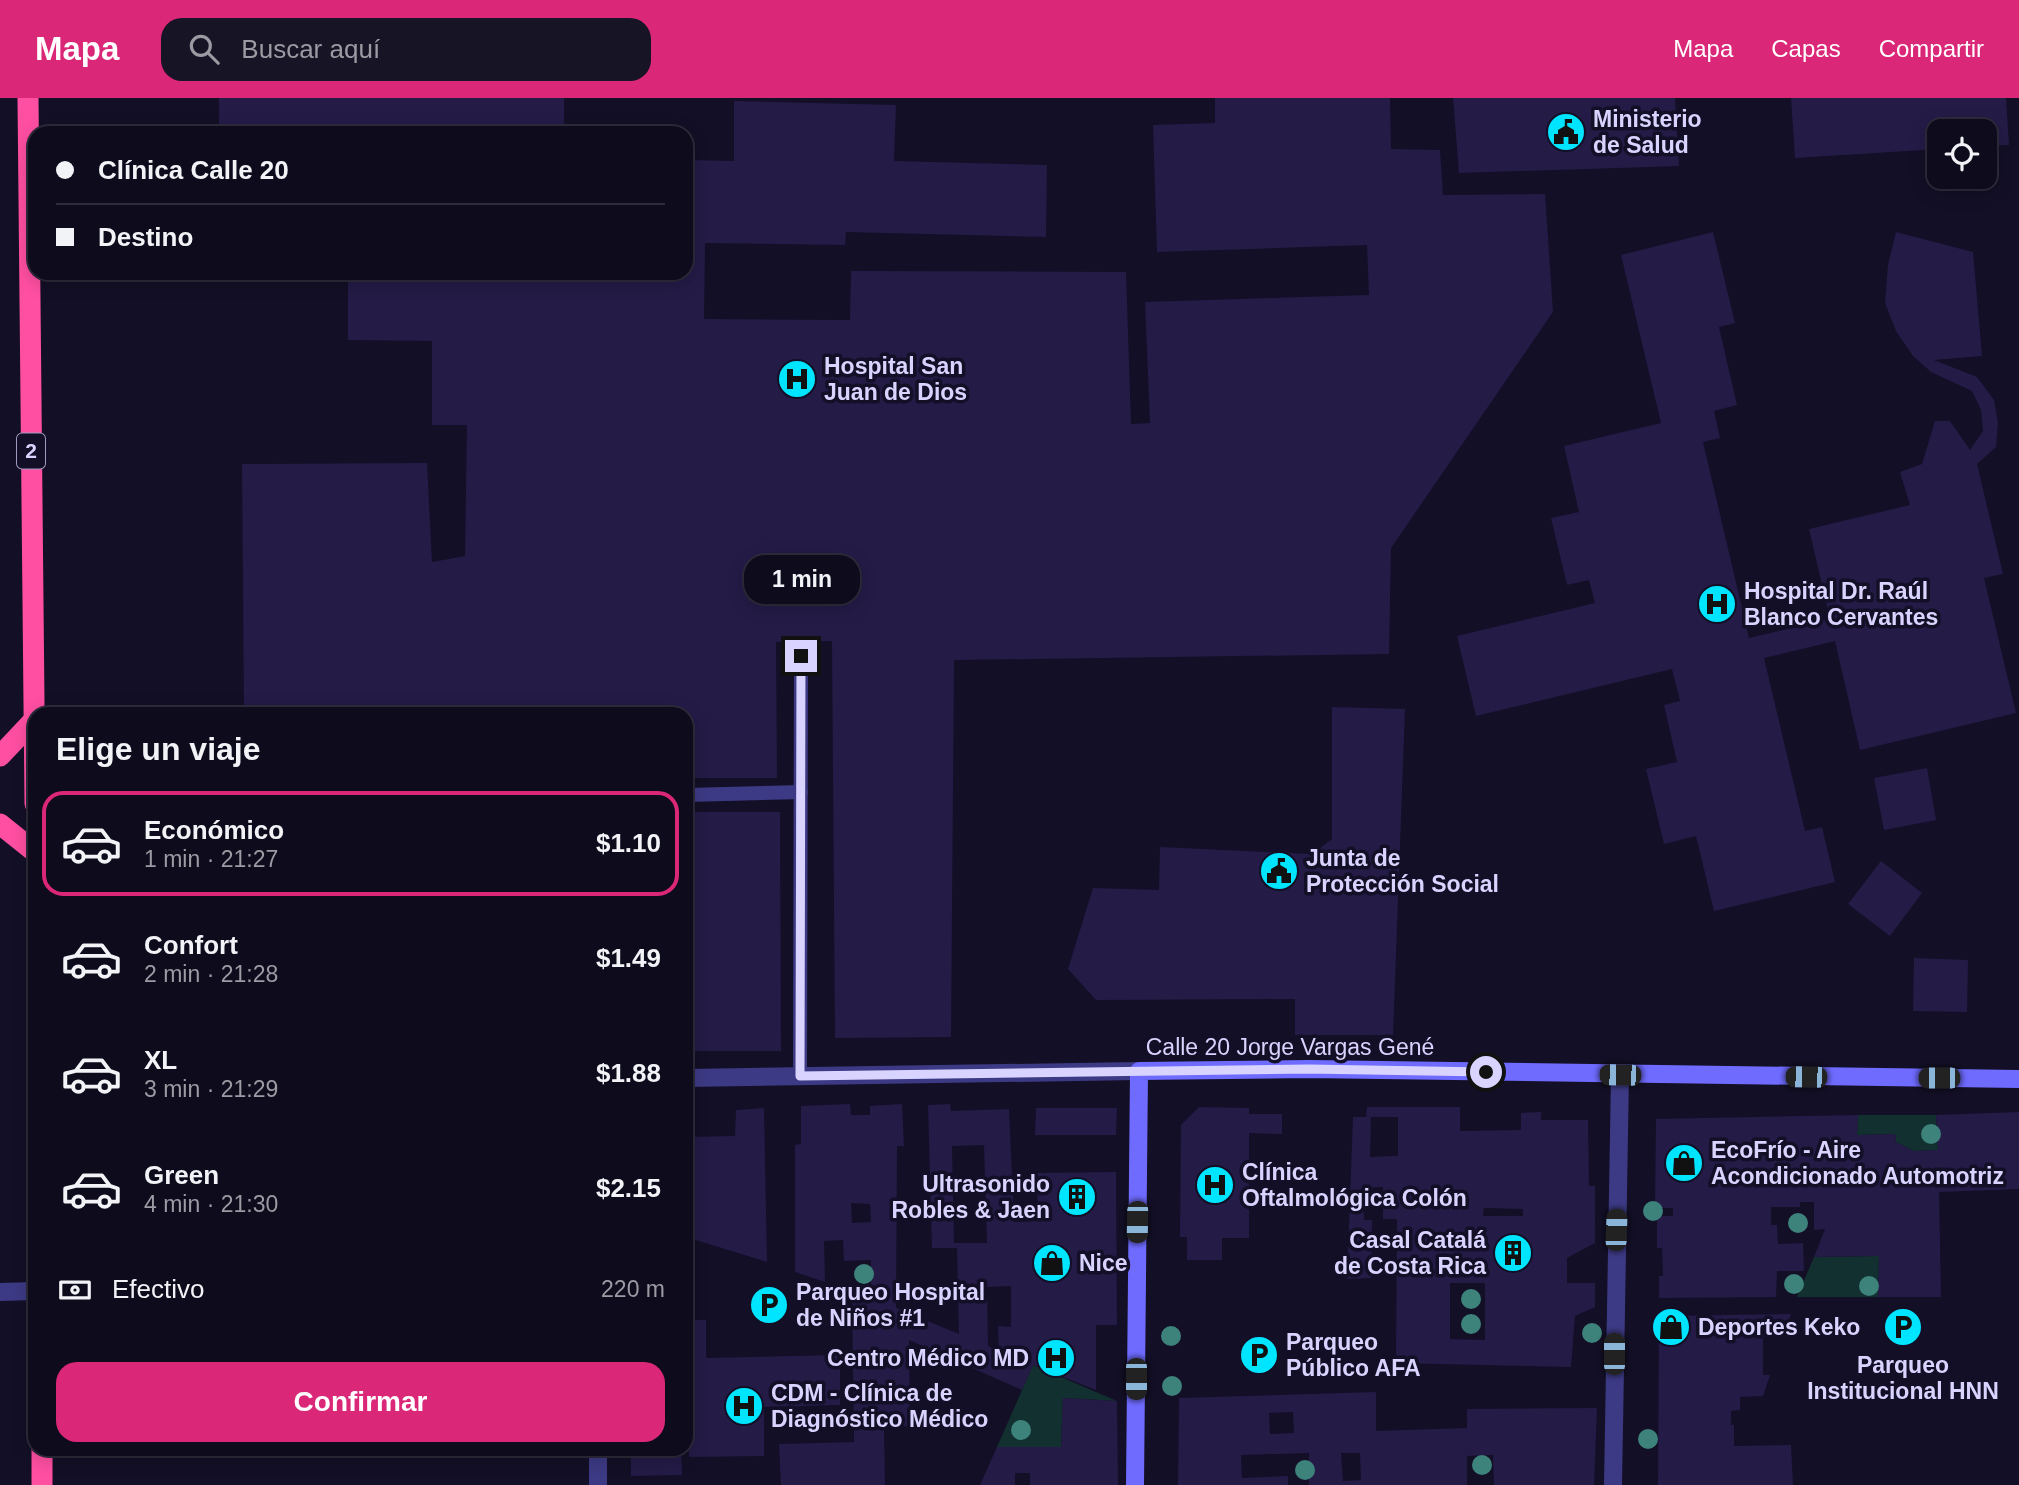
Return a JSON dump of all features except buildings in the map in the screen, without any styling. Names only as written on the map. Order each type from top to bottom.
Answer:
[{"type":"highway","name":"2","points":[[28,98],[28,126]]},
{"type":"highway","name":"2","points":[[30,280],[34,707]]},
{"type":"highway","points":[[0,756],[28,726]]},
{"type":"highway","points":[[0,824],[28,846]]},
{"type":"highway","points":[[42,1456],[42,1485]]},
{"type":"street","name":"Calle 20 Jorge Vargas Gené","points":[[693,1078],[1309,1069],[2019,1079]]},
{"type":"street","points":[[1135,1485],[1139,1071]]},
{"type":"street","points":[[1613,1485],[1620,1075]]},
{"type":"street","points":[[0,1292],[28,1292]]},
{"type":"street","points":[[598,1456],[598,1485]]},
{"type":"lane","points":[[800,1076],[801,656]]},
{"type":"lane","points":[[693,795],[801,792]]},
{"type":"green space","points":[[1858,1115],[1936,1115],[1938,1150],[1913,1151],[1896,1142],[1895,1134],[1857,1135]]},
{"type":"green space","points":[[1879,1256],[1878,1297],[1797,1297],[1814,1257]]},
{"type":"green space","points":[[1033,1365],[1117,1401],[1063,1398],[1061,1447],[997,1447]]},
{"type":"place","name":"Ministerio de Salud","points":[[1566,132]]},
{"type":"place","name":"Hospital San Juan de Dios","points":[[797,379]]},
{"type":"place","name":"Hospital Dr. Raúl Blanco Cervantes","points":[[1717,604]]},
{"type":"place","name":"Junta de Protección Social","points":[[1279,871]]},
{"type":"place","name":"EcoFrío - Aire Acondicionado Automotriz","points":[[1684,1163]]},
{"type":"place","name":"Clínica Oftalmológica Colón","points":[[1215,1185]]},
{"type":"place","name":"Ultrasonido Robles & Jaen","points":[[1077,1197]]},
{"type":"place","name":"Casal Catalá de Costa Rica","points":[[1513,1253]]},
{"type":"place","name":"Nice","points":[[1052,1263]]},
{"type":"place","name":"Parqueo Hospital de Niños #1","points":[[769,1305]]},
{"type":"place","name":"Deportes Keko","points":[[1671,1327]]},
{"type":"place","name":"Parqueo Institucional HNN","points":[[1903,1327]]},
{"type":"place","name":"Parqueo Público AFA","points":[[1259,1355]]},
{"type":"place","name":"Centro Médico MD","points":[[1056,1358]]},
{"type":"place","name":"CDM - Clínica de Diagnóstico Médico","points":[[744,1406]]},
{"type":"route","points":[[801,656],[800,1076],[1309,1069],[1486,1072]]}]
